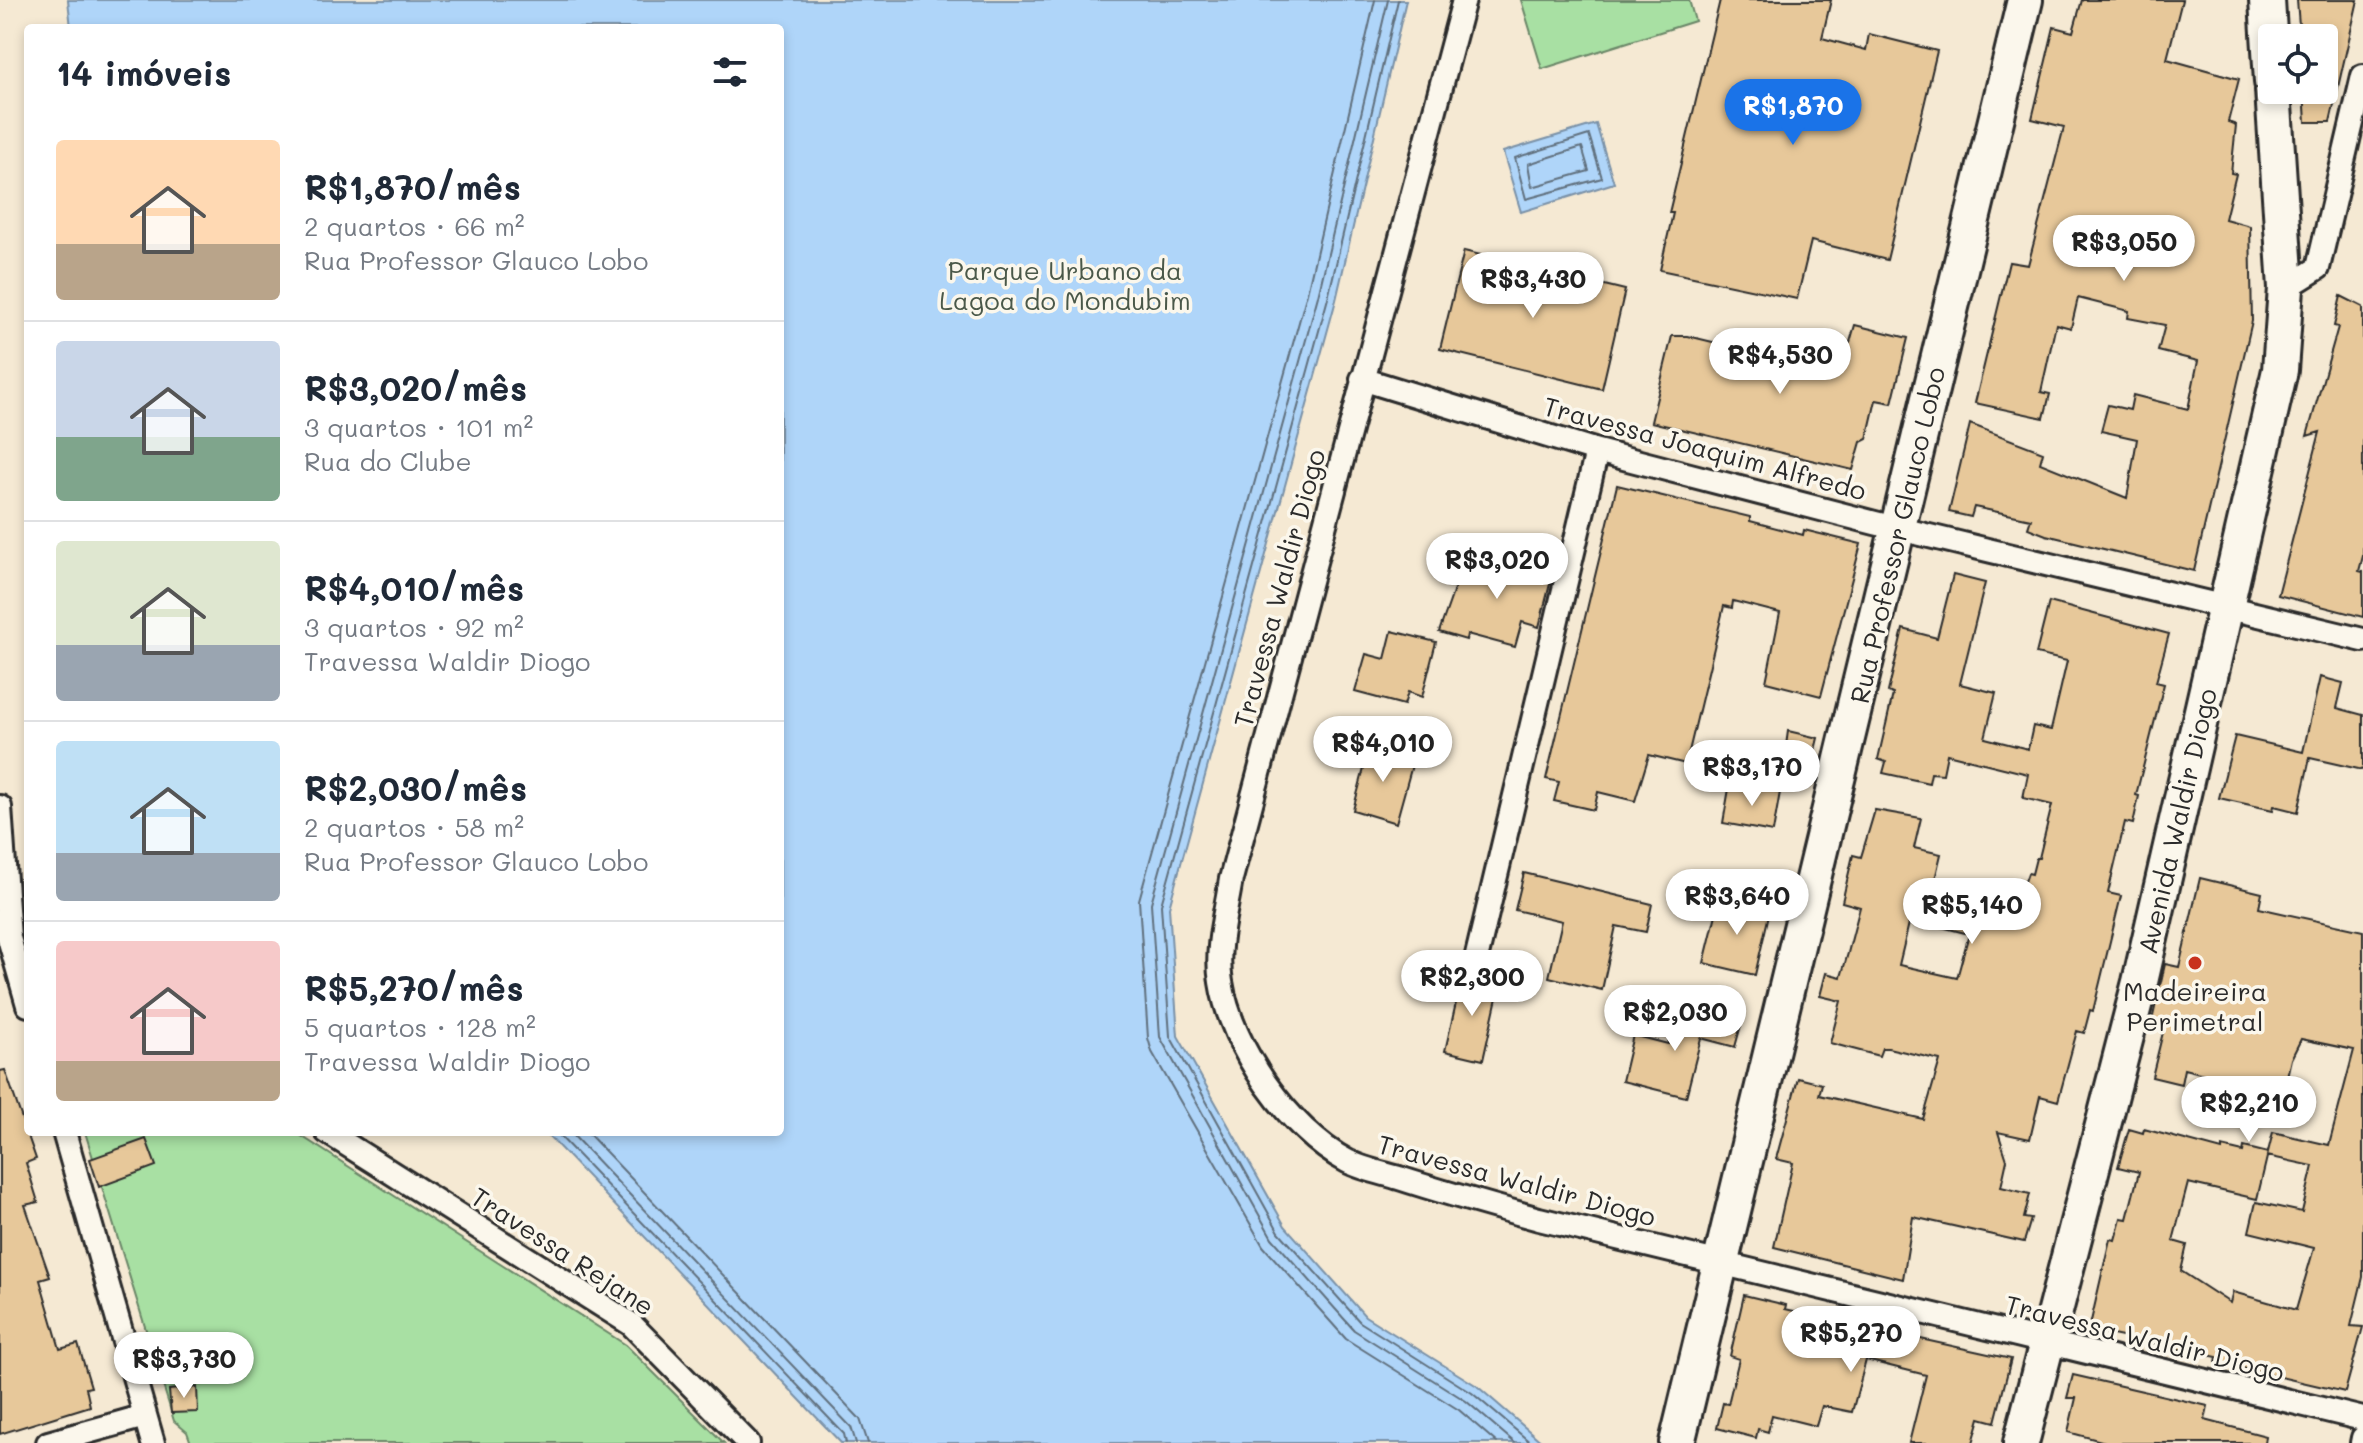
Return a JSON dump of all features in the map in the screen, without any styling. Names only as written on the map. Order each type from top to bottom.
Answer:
[{"type":"main road","name":"Rua Professor Glauco Lobo","points":[[1677,1443],[2025,0]]},
{"type":"main road","points":[[2267,0],[2268,24]]},
{"type":"main road","name":"Avenida Waldir Diogo","points":[[2021,1443],[2140,982],[2280,370],[2286,288],[2274,104]]},
{"type":"street","name":"Travessa Waldir Diogo","points":[[1464,0],[1231,879],[1221,938],[1221,982],[1254,1068],[1282,1108],[1312,1136],[1348,1162],[1539,1219],[2363,1419]]},
{"type":"street","points":[[2286,288],[2318,268],[2363,76]]},
{"type":"street","name":"Travessa Joaquim Alfredo","points":[[1362,379],[1597,451],[2363,640]]},
{"type":"street","points":[[1474,968],[1597,451]]},
{"type":"street","points":[[0,807],[12,942],[24,989]]},
{"type":"street","points":[[65,1136],[153,1443]]},
{"type":"street","name":"Travessa Rejane","points":[[333,1136],[631,1324],[748,1443]]},
{"type":"street","points":[[48,1443],[145,1416]]},
{"type":"green space","points":[[1521,0],[1689,0],[1695,21],[1542,69]]},
{"type":"green space","points":[[86,1136],[301,1136],[626,1345],[724,1443],[191,1443],[187,1432],[174,1421]]},
{"type":"water","name":"Parque Urbano da Lagoa do Mondubim","points":[[68,0],[1406,0],[1336,300],[1169,907],[1178,1036],[1285,1226],[1365,1316],[1477,1386],[1543,1443],[841,1443],[549,1136],[784,1136],[784,24],[71,24]]},
{"type":"water","points":[[1596,124],[1614,183],[1521,212],[1503,152]]},
{"type":"building","points":[[1720,0],[1831,0],[1822,38],[1866,50],[1869,34],[1937,51],[1887,260],[1811,241],[1797,299],[1660,270],[1673,213],[1669,213]]},
{"type":"building","points":[[2082,0],[2182,0],[2167,59],[2239,79],[2228,122],[2236,125],[2231,173],[2236,174],[2225,219],[2250,226],[2252,321],[2194,571],[2046,535],[2028,528],[2031,519],[1974,507],[1971,517],[1949,512],[1970,424],[2043,452],[2040,463],[2127,498],[2137,439],[2101,431],[2108,405],[2130,410],[2133,395],[2188,409],[2198,361],[2158,351],[2165,325],[2128,318],[2129,311],[2078,298],[2071,328],[2056,324],[2041,392],[2050,394],[2044,418],[1975,403],[2009,262],[2028,265],[2064,127],[2032,119],[2054,27],[2073,32]]},
{"type":"building","points":[[2297,0],[2358,0],[2338,87],[2338,24],[2299,24]]},
{"type":"building","points":[[2305,104],[2334,104],[2330,122],[2306,122]]},
{"type":"building","points":[[1464,251],[1625,290],[1602,389],[1440,349]]},
{"type":"building","points":[[2341,296],[2363,307],[2363,556],[2359,571],[2363,572],[2363,617],[2278,595],[2320,432],[2307,436],[2338,327],[2334,326]]},
{"type":"building","points":[[1855,325],[1908,338],[1892,403],[1876,400],[1867,439],[1861,442],[1853,470],[1651,422],[1672,336],[1688,336],[1841,373]]},
{"type":"building","points":[[1617,485],[1750,517],[1750,521],[1803,535],[1804,530],[1861,544],[1821,696],[1766,682],[1780,613],[1733,601],[1732,608],[1724,606],[1686,764],[1649,755],[1635,801],[1598,792],[1594,810],[1554,801],[1559,782],[1546,779]]},
{"type":"building","points":[[1482,553],[1553,572],[1539,627],[1522,622],[1515,647],[1467,634],[1466,640],[1439,632],[1461,570],[1476,574]]},
{"type":"building","points":[[1953,575],[1985,583],[1960,684],[1996,693],[1985,738],[2028,749],[2033,726],[2051,730],[2067,661],[2036,654],[2049,602],[2169,634],[2156,682],[2164,684],[2136,795],[2139,796],[2133,824],[2125,822],[2108,893],[2121,896],[2093,1011],[2090,1010],[2084,1033],[2077,1031],[2058,1101],[2040,1096],[2030,1139],[1998,1132],[2007,1160],[2001,1187],[2030,1194],[2024,1218],[2031,1219],[2024,1242],[1913,1217],[1903,1279],[1774,1247],[1793,1163],[1776,1159],[1798,1078],[1822,1084],[1819,1095],[1923,1119],[1940,1060],[1888,1048],[1882,1048],[1879,1056],[1830,1043],[1841,1001],[1820,996],[1826,973],[1841,977],[1860,907],[1842,902],[1853,855],[1861,857],[1875,810],[1921,818],[1914,848],[1941,854],[1933,888],[1961,895],[1960,899],[2014,912],[2028,873],[2032,874],[2036,858],[2039,858],[2052,805],[2023,798],[2028,774],[1947,754],[1943,774],[1931,773],[1929,783],[1883,773],[1886,762],[1878,759],[1893,694],[1888,692],[1903,629],[1937,638]],"holes":[[[1910,919],[1969,934],[1957,978],[1899,965]]]},
{"type":"building","points":[[1392,631],[1436,642],[1422,697],[1408,692],[1404,705],[1355,692],[1366,654],[1385,659]]},
{"type":"building","points":[[2320,677],[2343,683],[2337,708],[2363,715],[2363,770],[2310,758],[2298,812],[2219,798],[2235,736],[2303,752]]},
{"type":"building","points":[[1788,731],[1818,738],[1813,758],[1785,753]]},
{"type":"building","points":[[1370,746],[1414,758],[1396,823],[1353,810]]},
{"type":"building","points":[[1730,783],[1780,792],[1773,832],[1723,823]]},
{"type":"building","points":[[1524,873],[1652,904],[1646,932],[1616,926],[1602,990],[1549,977],[1562,921],[1515,910]]},
{"type":"building","points":[[2200,878],[2262,893],[2259,908],[2363,931],[2363,1277],[2351,1326],[2363,1327],[2345,1392],[2216,1362],[2217,1357],[2089,1330],[2110,1239],[2115,1240],[2121,1218],[2127,1219],[2139,1172],[2118,1167],[2129,1129],[2143,1133],[2144,1129],[2222,1150],[2222,1147],[2243,1152],[2244,1147],[2268,1153],[2273,1132],[2329,1145],[2354,1050],[2301,1039],[2291,1059],[2283,1094],[2184,1069],[2181,1084],[2152,1077],[2164,1028],[2151,1025],[2165,964],[2179,967]],"holes":[[[2267,1156],[2313,1166],[2302,1212],[2256,1202],[2249,1232],[2314,1248],[2296,1310],[2233,1292],[2230,1303],[2181,1271],[2187,1245],[2173,1241],[2188,1183],[2257,1199]]]},
{"type":"building","points":[[1720,898],[1770,910],[1755,975],[1704,963]]},
{"type":"building","points":[[1458,975],[1472,982],[1500,984],[1483,1060],[1445,1051],[1456,1003],[1452,1002]]},
{"type":"building","points":[[1677,1009],[1741,1025],[1735,1047],[1701,1038],[1686,1097],[1622,1081],[1633,1035],[1668,1044]]},
{"type":"building","points":[[5,1070],[24,1125],[24,1136],[28,1136],[36,1159],[26,1163],[38,1202],[25,1205],[50,1277],[40,1280],[60,1349],[78,1344],[91,1387],[86,1388],[90,1406],[0,1434],[0,1071]]},
{"type":"building","points":[[146,1139],[156,1166],[99,1187],[90,1159]]},
{"type":"building","points":[[1744,1295],[1786,1305],[1785,1309],[2011,1359],[1995,1422],[1980,1418],[1973,1443],[1909,1443],[1926,1375],[1866,1360],[1852,1412],[1822,1406],[1816,1426],[1772,1415],[1768,1432],[1758,1429],[1756,1438],[1717,1428],[1723,1403],[1728,1404],[1739,1359],[1730,1356]]},
{"type":"building","points":[[2073,1375],[2208,1406],[2205,1420],[2266,1436],[2265,1443],[2109,1443],[2068,1432],[2076,1398],[2067,1398]]},
{"type":"building","points":[[197,1387],[198,1412],[171,1413],[169,1390]]},
{"type":"place","name":"Madeireira Perimetral","points":[[2195,963]]}]
